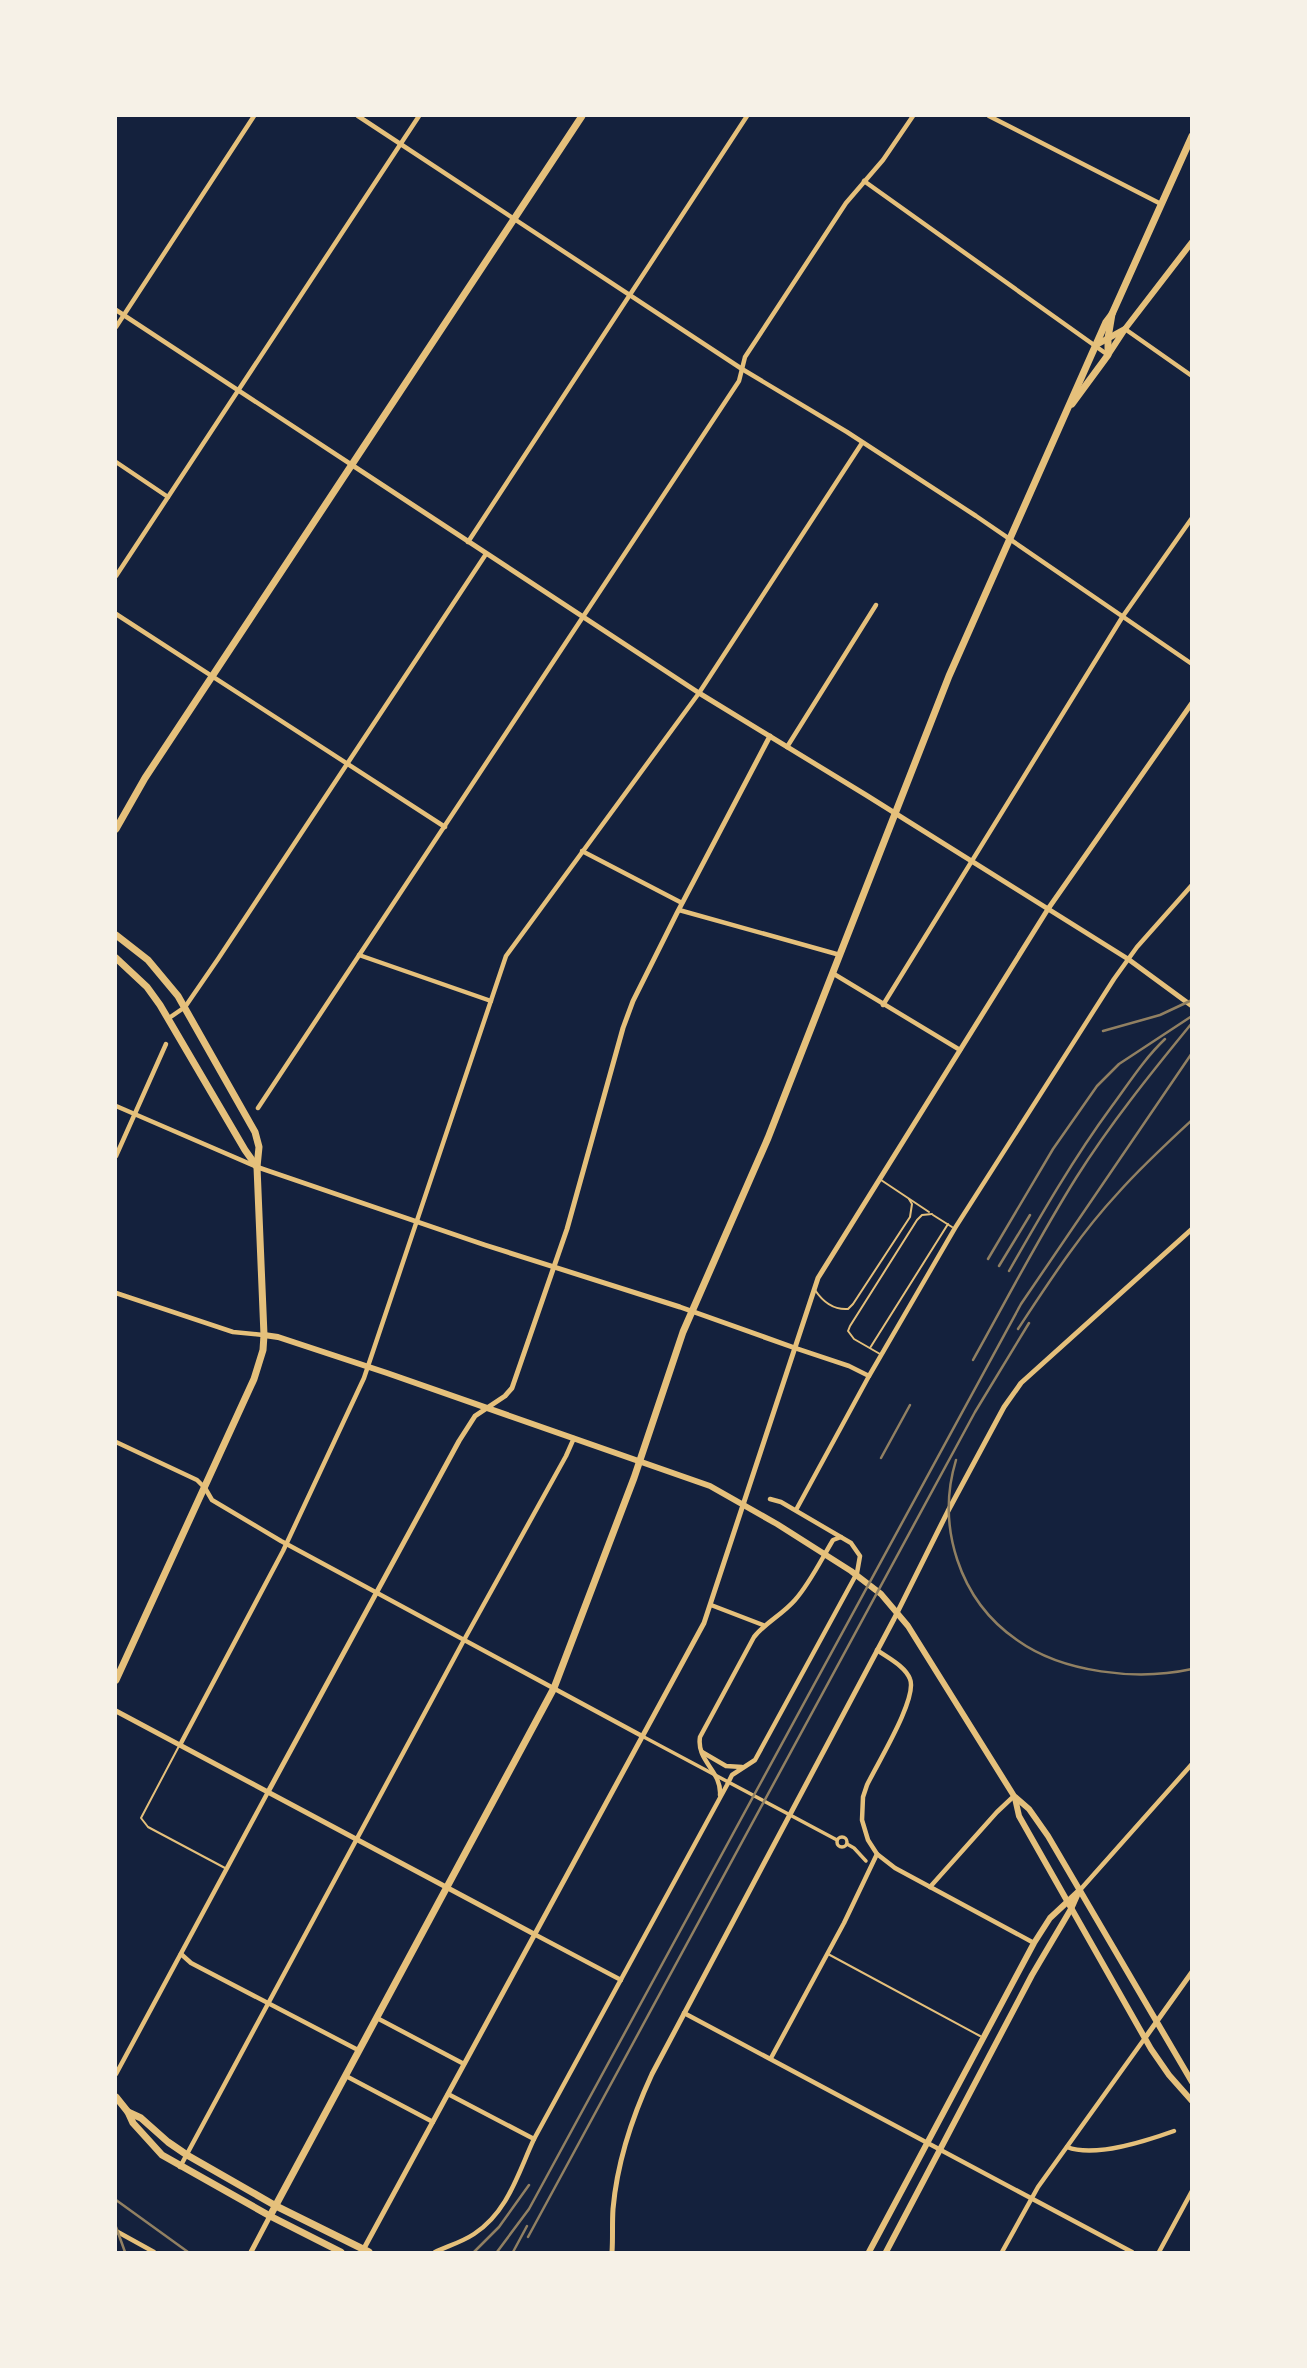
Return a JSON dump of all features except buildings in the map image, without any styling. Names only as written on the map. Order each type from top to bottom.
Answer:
[{"type":"main road","points":[[116,829],[145,778],[582,116]]},
{"type":"main road","points":[[270,2217],[554,1688],[606,1555],[691,1312],[754,1172],[949,676],[1192,136]]},
{"type":"main road","points":[[1067,409],[1192,242]]},
{"type":"main road","points":[[1108,355],[1112,314]]},
{"type":"main road","points":[[1096,346],[1125,329]]},
{"type":"main road","points":[[116,935],[158,970],[185,1007],[249,1118],[259,1147],[257,1167],[264,1335],[263,1350],[254,1379],[116,1680]]},
{"type":"main road","points":[[116,958],[147,987],[169,1018],[257,1167]]},
{"type":"main road","points":[[264,1335],[278,1337],[367,1367],[710,1486],[744,1504],[864,1580],[895,1609],[921,1647],[1014,1797],[1019,1816],[1145,2038],[1168,2075],[1192,2101]]},
{"type":"main road","points":[[1014,1797],[1029,1809],[1039,1823],[1192,2082]]},
{"type":"main road","points":[[869,2252],[1034,1943],[1050,1919],[1080,1890]]},
{"type":"main road","points":[[886,2252],[1038,1963],[1080,1890]]},
{"type":"main road","points":[[116,2097],[128,2112],[132,2123],[162,2155],[270,2217],[341,2252]]},
{"type":"main road","points":[[128,2112],[141,2118],[187,2155],[276,2206],[365,2252]]},
{"type":"street","points":[[116,327],[254,116]]},
{"type":"street","points":[[358,116],[742,369],[1009,538],[1192,664]]},
{"type":"street","points":[[116,576],[419,116]]},
{"type":"street","points":[[468,542],[747,116]]},
{"type":"street","points":[[258,1108],[739,381],[745,357],[846,202],[883,160],[913,116]]},
{"type":"street","points":[[989,116],[1161,204]]},
{"type":"street","points":[[864,181],[1108,355]]},
{"type":"street","points":[[116,310],[582,618],[1048,909],[1128,960],[1192,1006]]},
{"type":"street","points":[[1125,329],[1192,376]]},
{"type":"street","points":[[180,1745],[286,1544],[367,1367],[506,956],[699,693],[862,443]]},
{"type":"street","points":[[116,462],[168,496]]},
{"type":"street","points":[[883,1005],[1123,616],[1192,518]]},
{"type":"street","points":[[169,1018],[185,1007],[486,554]]},
{"type":"street","points":[[787,747],[876,605]]},
{"type":"street","points":[[116,614],[445,827]]},
{"type":"street","points":[[365,2252],[711,1605],[814,1288],[1048,909],[1192,703]]},
{"type":"street","points":[[116,2074],[459,1441],[475,1416],[505,1396],[512,1388],[580,1186],[623,1028],[633,1001],[769,737]]},
{"type":"street","points":[[582,851],[682,903]]},
{"type":"street","points":[[796,1511],[869,1376],[955,1228],[1128,960],[1192,885]]},
{"type":"street","points":[[679,909],[841,956]]},
{"type":"street","points":[[359,955],[491,1001]]},
{"type":"street","points":[[834,974],[960,1050]]},
{"type":"street","points":[[116,1156],[166,1044]]},
{"type":"street","points":[[116,1106],[257,1167],[691,1312],[849,1366],[869,1376]]},
{"type":"street","points":[[612,2252],[616,2190],[637,2112],[652,2074],[1012,1394],[1038,1367],[1192,1229]]},
{"type":"street","points":[[116,1293],[233,1332],[264,1335]]},
{"type":"street","points":[[180,2167],[574,1438]]},
{"type":"street","points":[[116,1442],[198,1480],[212,1500],[286,1544],[837,1840],[844,1837],[847,1844],[866,1861]]},
{"type":"street","points":[[435,2252],[471,2236],[491,2220],[513,2189],[534,2139],[732,1775],[755,1760],[853,1580],[860,1564],[860,1556],[851,1543],[771,1499]]},
{"type":"street","points":[[720,1799],[716,1775],[702,1758],[700,1737],[754,1637],[763,1625],[795,1600],[833,1540],[841,1537]]},
{"type":"street","points":[[711,1605],[763,1625]]},
{"type":"street","points":[[877,1650],[906,1672],[912,1686],[908,1704],[863,1797],[864,1829],[877,1854],[895,1868],[1034,1943]]},
{"type":"street","points":[[116,1711],[621,1980]]},
{"type":"street","points":[[700,1750],[726,1766],[743,1767]]},
{"type":"street","points":[[1080,1890],[1192,1764]]},
{"type":"street","points":[[930,1887],[997,1812],[1014,1797]]},
{"type":"street","points":[[771,2059],[877,1854]]},
{"type":"street","points":[[181,1954],[191,1963],[360,2051]]},
{"type":"street","points":[[1002,2252],[1032,2198],[1192,1972]]},
{"type":"street","points":[[684,2013],[1132,2252]]},
{"type":"street","points":[[377,2018],[464,2064]]},
{"type":"street","points":[[346,2076],[433,2122]]},
{"type":"street","points":[[448,2094],[534,2139]]},
{"type":"street","points":[[1067,2147],[1083,2152],[1093,2151],[1174,2131]]},
{"type":"street","points":[[1159,2252],[1192,2191]]},
{"type":"street","points":[[251,2252],[270,2217]]},
{"type":"street","points":[[116,2231],[154,2252]]},
{"type":"lane","points":[[880,1180],[955,1228]]},
{"type":"lane","points":[[814,1288],[823,1300],[834,1307],[848,1309],[910,1217],[912,1204],[909,1199]]},
{"type":"lane","points":[[881,1355],[848,1331],[917,1220],[922,1214],[932,1213]]},
{"type":"lane","points":[[870,1349],[948,1224]]},
{"type":"lane","points":[[180,1745],[141,1818],[153,1830],[227,1869]]},
{"type":"lane","points":[[827,1953],[983,2038]]},
{"type":"railway","points":[[1103,1031],[1160,1015],[1192,1000]]},
{"type":"railway","points":[[988,1259],[1053,1149],[1097,1086],[1119,1064],[1192,1016]]},
{"type":"railway","points":[[973,1360],[1076,1178],[1131,1099],[1192,1023]]},
{"type":"railway","points":[[1009,1271],[1084,1146],[1137,1071],[1165,1039]]},
{"type":"railway","points":[[497,2252],[529,2209],[1021,1304],[1192,1053]]},
{"type":"railway","points":[[1018,1329],[1090,1225],[1127,1183],[1192,1120]]},
{"type":"railway","points":[[999,1266],[1030,1215]]},
{"type":"railway","points":[[528,2237],[975,1412],[1029,1323]]},
{"type":"railway","points":[[881,1458],[910,1405]]},
{"type":"railway","points":[[956,1460],[950,1485],[949,1510],[957,1560],[980,1604],[997,1623],[1035,1651],[1078,1667],[1125,1674],[1171,1673],[1192,1669]]},
{"type":"railway","points":[[474,2252],[499,2227],[529,2185]]},
{"type":"railway","points":[[116,2200],[188,2252]]},
{"type":"railway","points":[[513,2252],[527,2226]]},
{"type":"railway","points":[[116,2227],[125,2252]]}]
